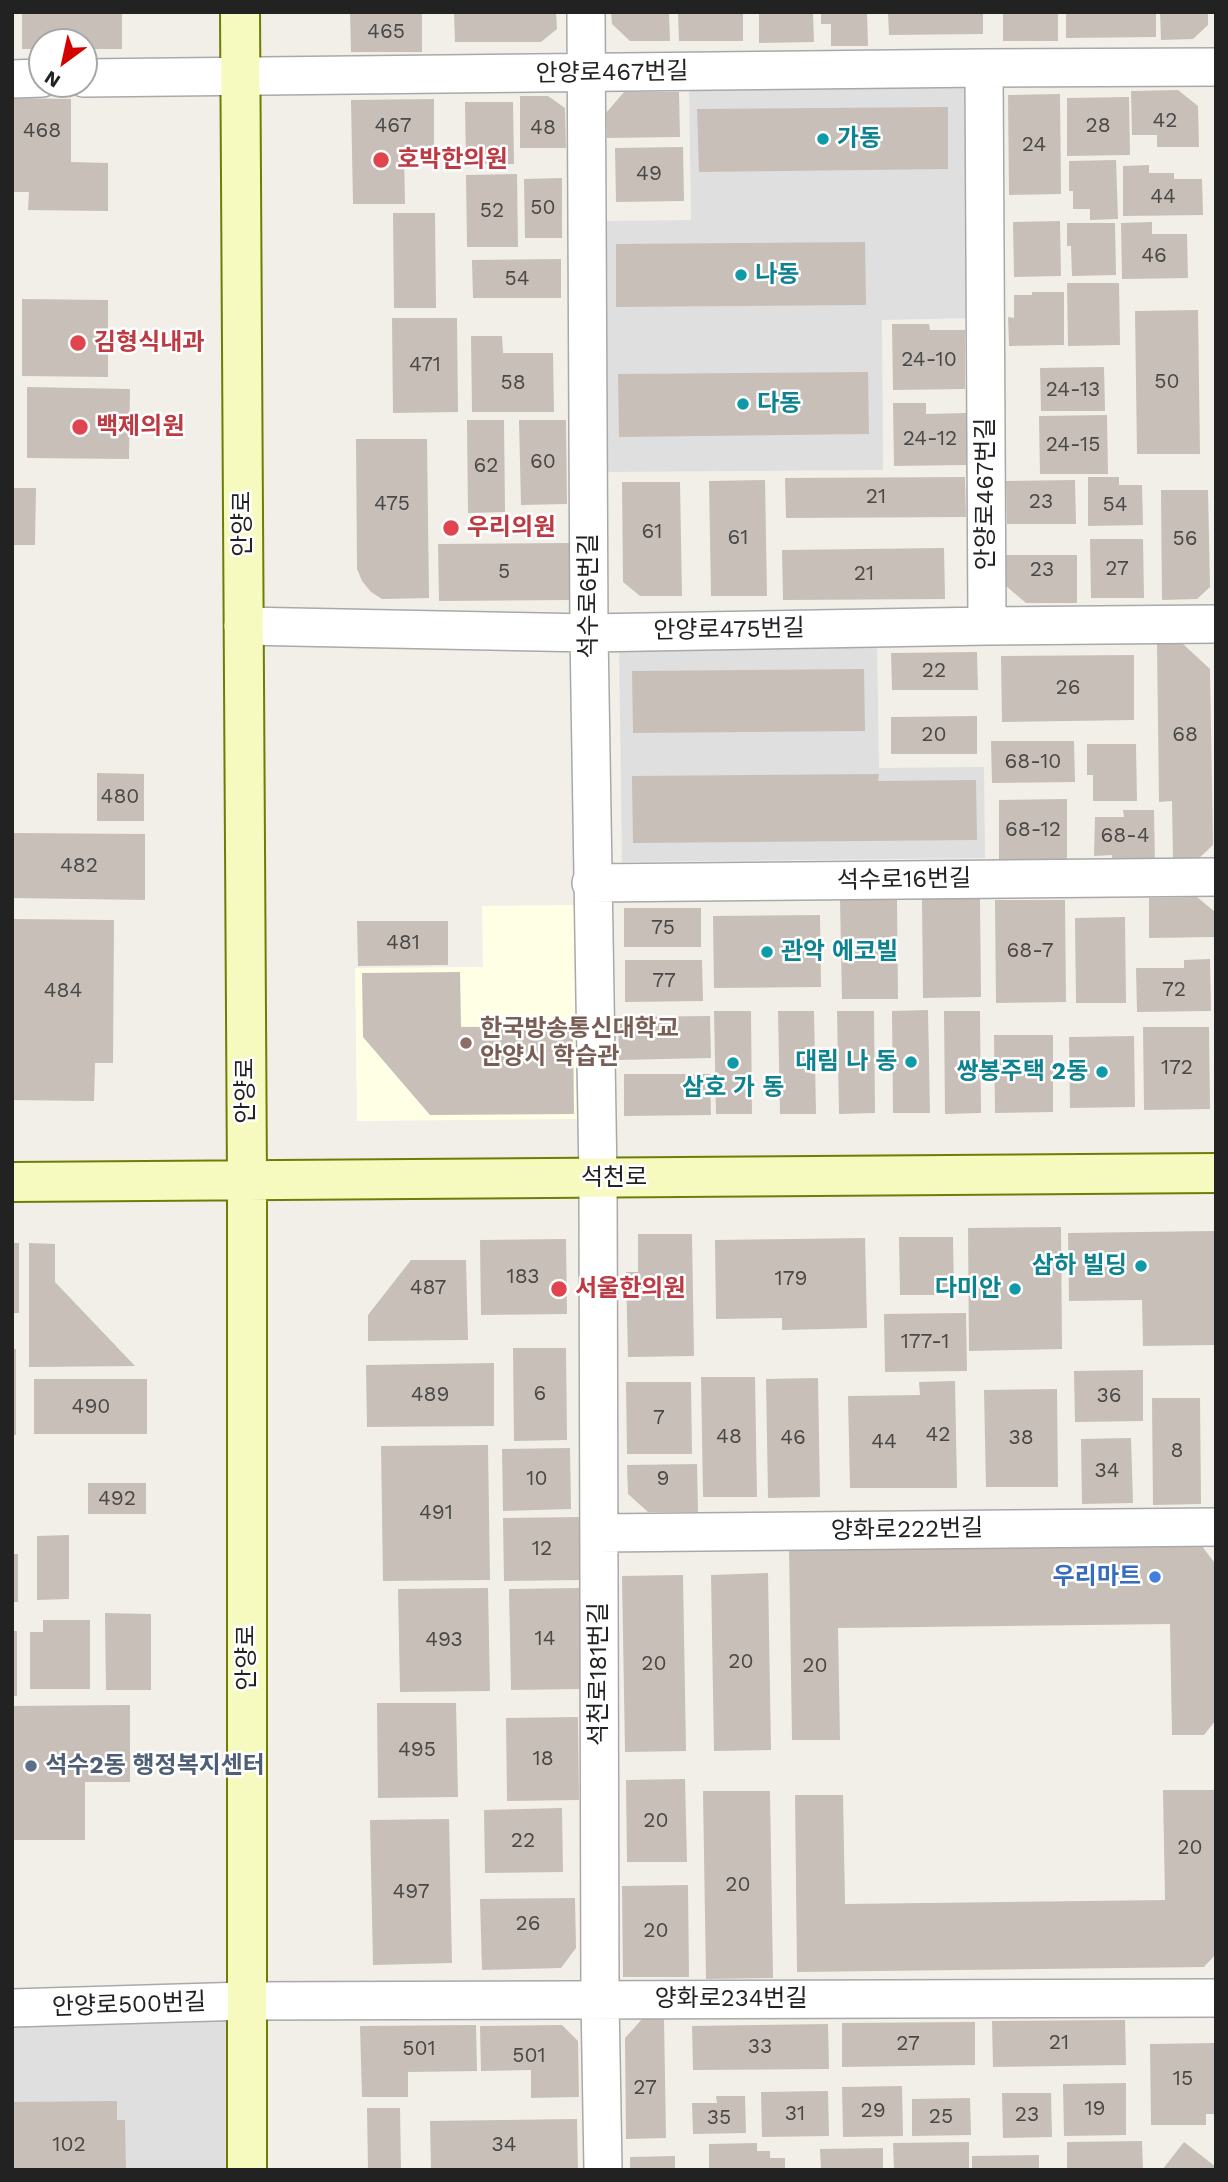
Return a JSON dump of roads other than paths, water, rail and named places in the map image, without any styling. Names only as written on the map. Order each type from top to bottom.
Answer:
[{"type":"street","name":"안양로","points":[[240,12],[247,1180],[247,2170]]},
{"type":"street","name":"석수로6번길","points":[[586,12],[589,633],[598,1179]]},
{"type":"street","name":"안양로467번길","points":[[98,78],[1216,67]]},
{"type":"street","name":"안양로467번길","points":[[984,68],[987,626]]},
{"type":"street","name":"안양로475번길","points":[[243,626],[589,633],[1216,624]]},
{"type":"street","name":"석수로16번길","points":[[592,883],[1216,877]]},
{"type":"street","name":"석천로","points":[[12,1182],[1216,1173]]},
{"type":"street","name":"석천로181번길","points":[[598,1179],[600,1999],[603,2170]]},
{"type":"street","name":"양화로222번길","points":[[599,1533],[1216,1527]]},
{"type":"street","name":"양화로234번길","points":[[246,2001],[1216,1998]]},
{"type":"street","name":"안양로500번길","points":[[12,2008],[246,2001]]},
{"type":"place","name":"가동","points":[[823,139]]},
{"type":"place","name":"호박한의원","points":[[381,160]]},
{"type":"place","name":"나동","points":[[741,275]]},
{"type":"place","name":"김형식내과","points":[[78,343]]},
{"type":"place","name":"다동","points":[[743,404]]},
{"type":"place","name":"백제의원","points":[[80,427]]},
{"type":"place","name":"우리의원","points":[[451,528]]},
{"type":"place","name":"관악 에코빌","points":[[767,952]]},
{"type":"place","name":"한국방송통신대학교 안양시 학습관","points":[[466,1043]]},
{"type":"place","name":"대림 나 동","points":[[911,1062]]},
{"type":"place","name":"삼호 가 동","points":[[733,1063]]},
{"type":"place","name":"쌍봉주택 2동","points":[[1102,1072]]},
{"type":"place","name":"삼하 빌딩","points":[[1141,1266]]},
{"type":"place","name":"서울한의원","points":[[559,1289]]},
{"type":"place","name":"다미안","points":[[1015,1289]]},
{"type":"place","name":"우리마트","points":[[1155,1577]]},
{"type":"place","name":"석수2동 행정복지센터","points":[[31,1766]]}]
